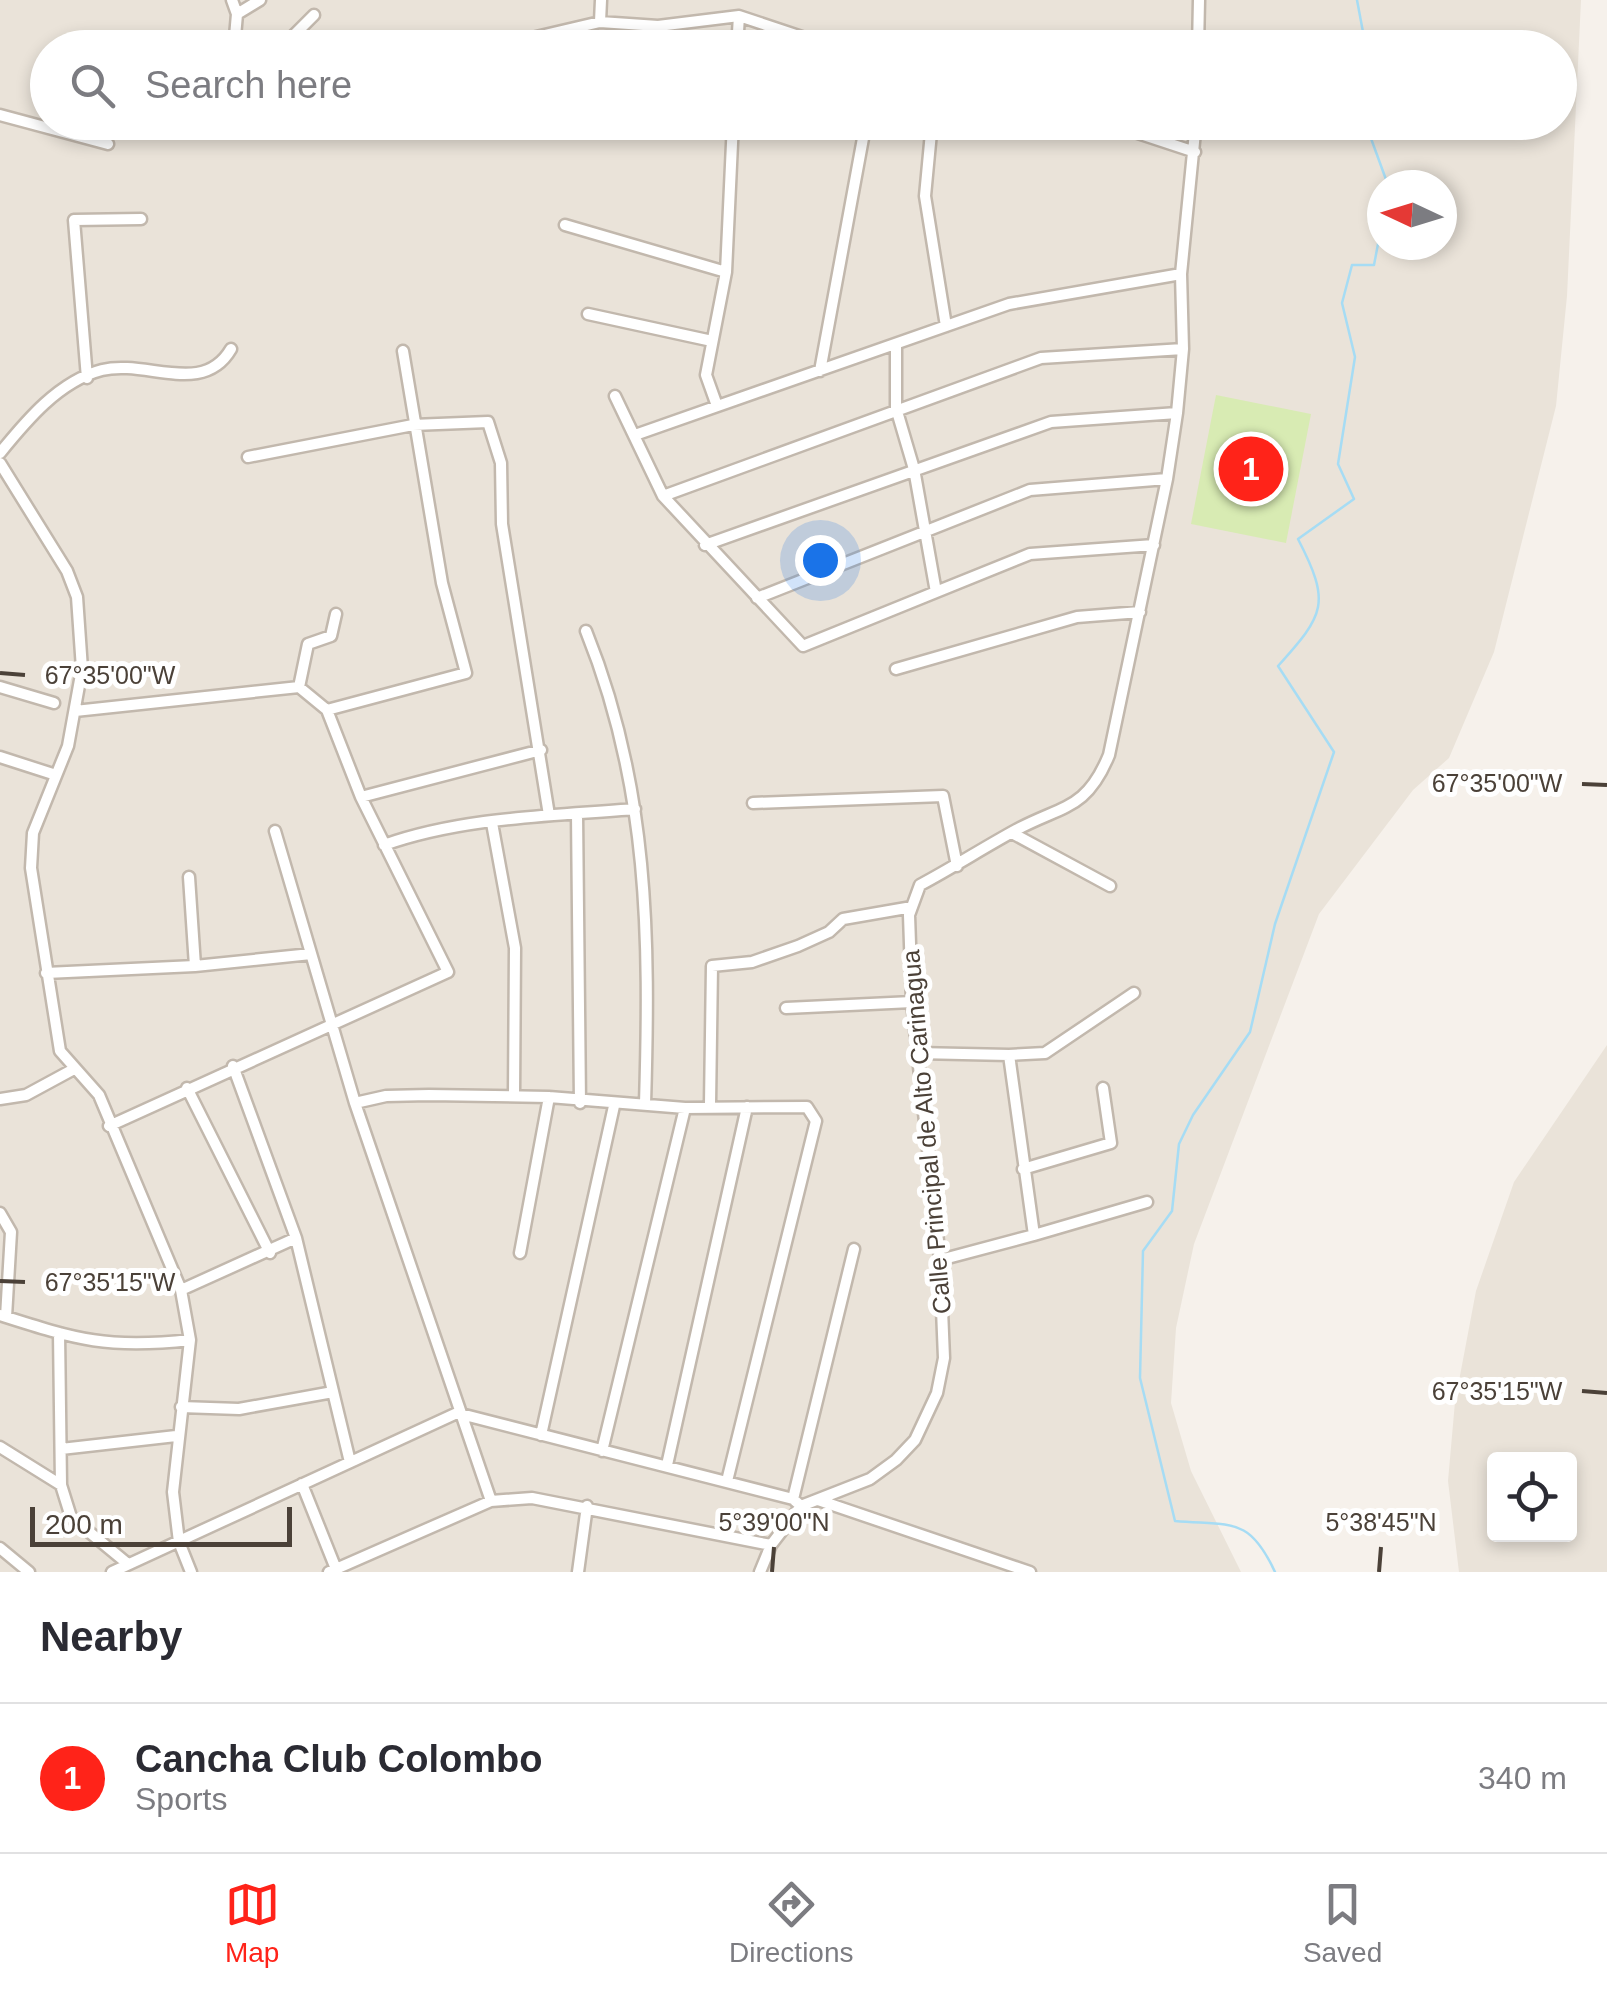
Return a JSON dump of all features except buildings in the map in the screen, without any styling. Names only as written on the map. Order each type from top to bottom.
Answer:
[{"type":"street","points":[[232,0],[237,14],[236,30]]},
{"type":"street","points":[[237,14],[260,0]]},
{"type":"street","points":[[600,22],[601,0]]},
{"type":"street","points":[[1198,30],[1199,0]]},
{"type":"street","points":[[299,30],[314,15]]},
{"type":"street","points":[[738,16],[738,30]]},
{"type":"street","points":[[566,30],[600,22],[658,26],[738,16],[780,30]]},
{"type":"street","points":[[0,116],[30,124]]},
{"type":"street","points":[[93,140],[108,144]]},
{"type":"street","points":[[716,403],[706,374],[726,272],[732,140]]},
{"type":"street","points":[[820,371],[863,140]]},
{"type":"street","points":[[930,140],[925,196],[946,326]]},
{"type":"street","points":[[1159,140],[1195,152]]},
{"type":"street","points":[[710,1104],[712,966],[752,962],[798,946],[829,932],[842,918],[912,907],[920,886],[1012,833],[1063,812],[1098,782],[1109,755],[1168,479],[1183,349],[1181,274],[1195,140]]},
{"type":"street","points":[[87,378],[74,220],[141,218]]},
{"type":"street","points":[[564,226],[726,272]]},
{"type":"street","points":[[634,435],[716,403],[896,346],[1010,304],[1181,274]]},
{"type":"street","points":[[588,314],[712,341]]},
{"type":"street","points":[[896,346],[896,408],[914,468],[936,592]]},
{"type":"street","points":[[0,453],[53,396],[101,370],[197,375],[222,365],[231,349]]},
{"type":"street","points":[[662,496],[1041,358],[1183,349]]},
{"type":"street","points":[[328,710],[466,673],[442,583],[403,351]]},
{"type":"street","points":[[615,396],[662,496],[802,646],[1030,554],[1154,545]]},
{"type":"street","points":[[705,545],[1050,422],[1176,413]]},
{"type":"street","points":[[248,457],[413,426],[488,422],[501,463],[502,524],[550,815]]},
{"type":"street","points":[[0,463],[68,571],[78,597],[82,669],[56,775],[31,850],[60,1051],[99,1095],[181,1290],[190,1340],[172,1492],[179,1542],[191,1572]]},
{"type":"street","points":[[757,598],[1030,490],[1168,479]]},
{"type":"street","points":[[896,669],[1077,617],[1140,612]]},
{"type":"street","points":[[299,687],[308,644],[331,636],[336,614]]},
{"type":"street","points":[[586,631],[622,730],[635,810],[649,944],[645,1104]]},
{"type":"street","points":[[0,687],[54,703]]},
{"type":"street","points":[[74,711],[299,687],[328,710],[360,796],[448,972],[233,1066],[109,1126]]},
{"type":"street","points":[[360,796],[541,750]]},
{"type":"street","points":[[0,757],[56,775]]},
{"type":"street","points":[[753,803],[943,796],[956,866]]},
{"type":"street","points":[[384,845],[413,834],[550,815],[635,810]]},
{"type":"street","points":[[577,814],[580,1103]]},
{"type":"street","points":[[492,823],[515,948],[514,1096]]},
{"type":"street","points":[[275,831],[355,1103],[457,1413],[491,1501]]},
{"type":"street","points":[[1012,833],[1110,886]]},
{"type":"street","points":[[189,878],[195,966]]},
{"type":"street","name":"Calle Principal de Alto Carinagua","points":[[797,1502],[817,1500],[870,1480],[906,1450],[928,1419],[944,1358],[940,1260],[912,1002],[912,907]]},
{"type":"street","points":[[46,972],[195,966],[310,954]]},
{"type":"street","points":[[917,1053],[1044,1053],[1134,993]]},
{"type":"street","points":[[786,1008],[912,1002]]},
{"type":"street","points":[[1009,1054],[1034,1235]]},
{"type":"street","points":[[233,1066],[296,1238],[350,1462]]},
{"type":"street","points":[[0,1099],[26,1095],[74,1068]]},
{"type":"street","points":[[186,1088],[270,1253]]},
{"type":"street","points":[[1024,1169],[1111,1142],[1102,1088]]},
{"type":"street","points":[[355,1103],[386,1096],[514,1096],[614,1106],[807,1106],[816,1120],[727,1481]]},
{"type":"street","points":[[520,1253],[548,1097]]},
{"type":"street","points":[[541,1434],[614,1106]]},
{"type":"street","points":[[667,1465],[747,1106]]},
{"type":"street","points":[[602,1451],[685,1108]]},
{"type":"street","points":[[940,1260],[1147,1202]]},
{"type":"street","points":[[0,1212],[11,1232],[3,1316],[96,1344],[127,1346],[190,1340]]},
{"type":"street","points":[[181,1290],[296,1238]]},
{"type":"street","points":[[760,1572],[797,1502],[854,1249]]},
{"type":"street","points":[[59,1333],[61,1485],[71,1517],[128,1564]]},
{"type":"street","points":[[181,1407],[239,1409],[332,1392]]},
{"type":"street","points":[[112,1572],[457,1413],[797,1502]]},
{"type":"street","points":[[61,1449],[176,1436]]},
{"type":"street","points":[[0,1447],[61,1485]]},
{"type":"street","points":[[302,1484],[332,1571],[491,1501],[532,1498],[771,1546]]},
{"type":"street","points":[[817,1500],[1030,1572]]},
{"type":"street","points":[[578,1572],[587,1506]]},
{"type":"street","points":[[0,1548],[29,1572]]},
{"type":"shaded area","points":[[0,0],[1581,0],[1577,85],[1577,30],[30,30],[30,140],[1574,140],[1567,296],[1556,406],[1494,652],[1449,758],[1413,790],[1319,914],[1194,1244],[1176,1328],[1171,1403],[1191,1471],[1241,1572],[0,1572]]},
{"type":"shaded area","points":[[1607,1045],[1607,1572],[1459,1572],[1448,1481],[1455,1402],[1476,1291],[1514,1182]]},
{"type":"green space","points":[[1216,395],[1311,414],[1286,543],[1191,524]]},
{"type":"waterway","points":[[1357,0],[1363,30]]},
{"type":"waterway","points":[[1372,140],[1383,170]]},
{"type":"waterway","points":[[1275,1572],[1256,1541],[1237,1527],[1175,1521],[1140,1378],[1143,1251],[1172,1211],[1179,1144],[1193,1115],[1250,1032],[1275,924],[1334,752],[1278,666],[1306,633],[1318,607],[1315,579],[1298,539],[1354,499],[1338,464],[1355,357],[1342,303],[1352,265],[1374,265],[1375,260]]},
{"type":"place","name":"Cancha Club Colombo","points":[[1251,469]]}]
